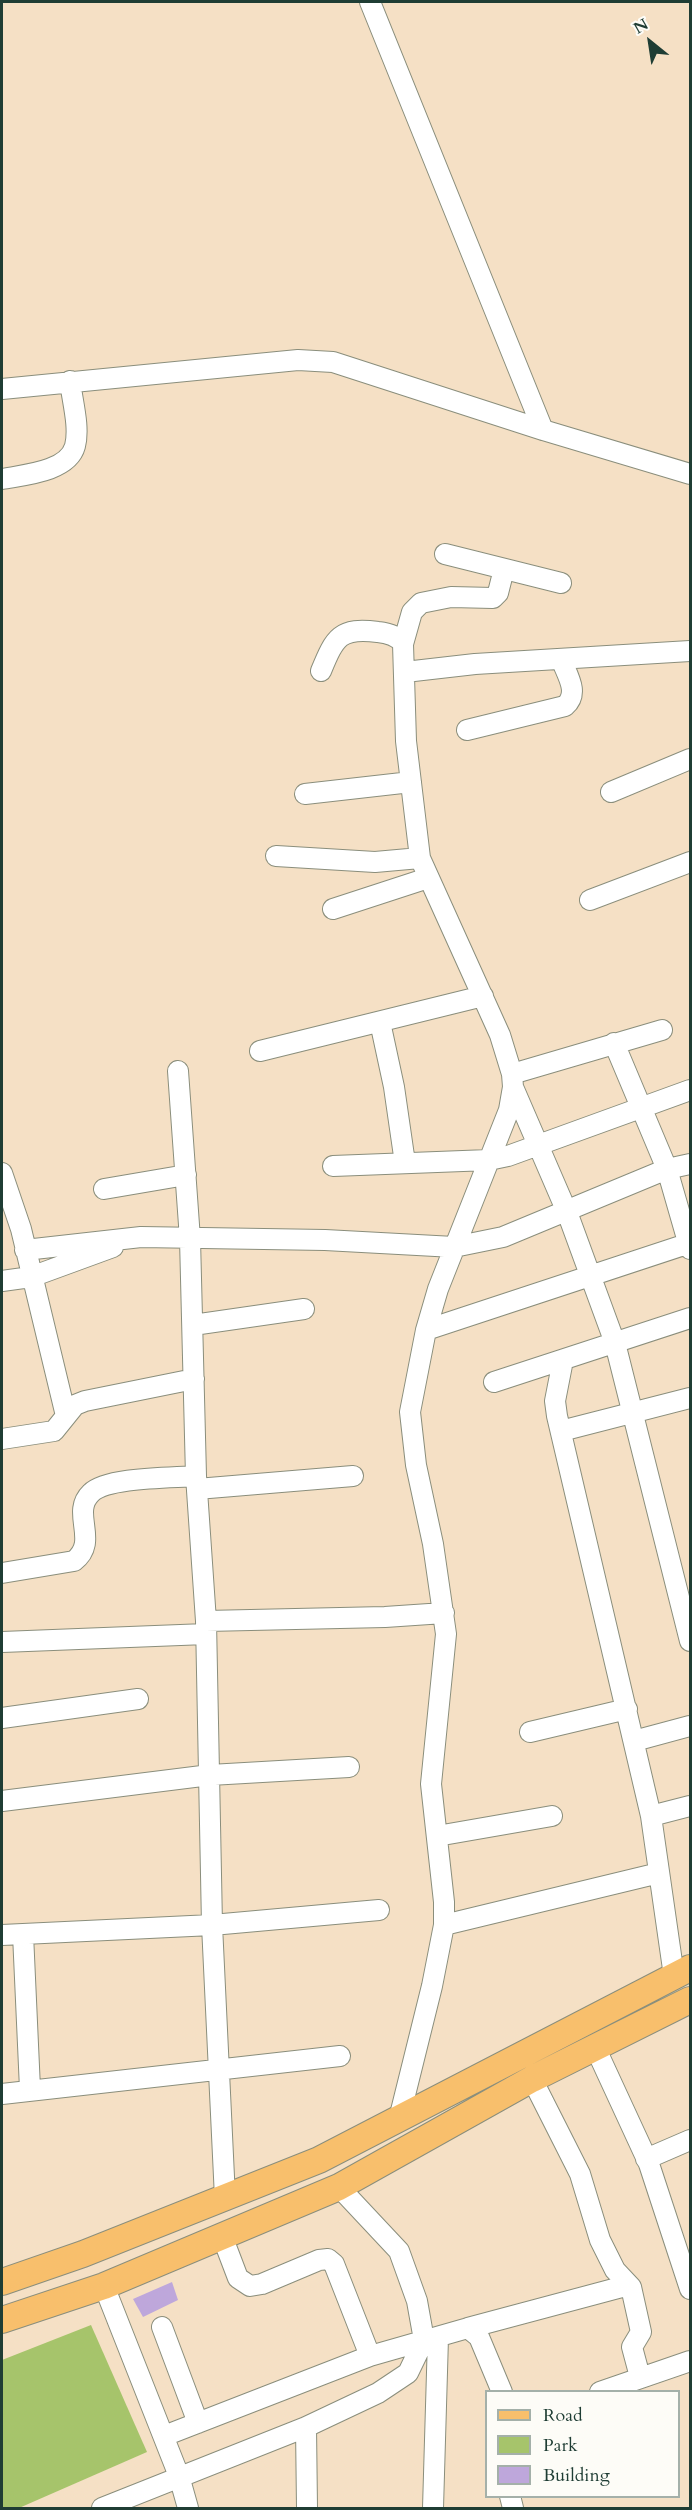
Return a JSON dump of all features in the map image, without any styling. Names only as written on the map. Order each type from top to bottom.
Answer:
[{"type":"main road","points":[[2,2282],[83,2254],[319,2160],[682,1972]]},
{"type":"main road","points":[[2,2320],[104,2286],[339,2187],[532,2079],[690,2000]]},
{"type":"street","points":[[370,2],[543,430]]},
{"type":"street","points":[[2,389],[298,360],[333,362],[543,430],[690,474]]},
{"type":"street","points":[[2,479],[50,468],[66,460],[75,447],[70,381]]},
{"type":"street","points":[[445,554],[561,584]]},
{"type":"street","points":[[504,569],[498,593],[493,597],[451,597],[421,603],[412,612],[403,644],[405,727],[420,858],[506,1052],[513,1080],[567,1212],[615,1343],[683,1579],[690,1641]]},
{"type":"street","points":[[321,671],[338,639],[353,629],[399,638],[403,644]]},
{"type":"street","points":[[405,672],[475,664],[690,651]]},
{"type":"street","points":[[467,730],[565,706],[572,700],[574,693],[561,659]]},
{"type":"street","points":[[611,792],[690,759]]},
{"type":"street","points":[[305,794],[411,782]]},
{"type":"street","points":[[276,856],[375,862],[420,858]]},
{"type":"street","points":[[590,900],[690,862]]},
{"type":"street","points":[[333,909],[428,878]]},
{"type":"street","points":[[260,1051],[483,996]]},
{"type":"street","points":[[380,1022],[394,1087],[405,1163]]},
{"type":"street","points":[[513,1080],[614,1043],[662,1030]]},
{"type":"street","points":[[426,1330],[690,1245],[667,1169],[643,1107],[614,1043]]},
{"type":"street","points":[[178,1071],[190,1239],[197,1483],[206,1627],[217,2068],[225,2198]]},
{"type":"street","points":[[434,2132],[409,2114],[444,1925],[432,1763],[447,1651],[444,1613],[433,1544],[416,1465],[411,1422],[426,1330],[454,1247],[501,1135],[513,1080]]},
{"type":"street","points":[[333,1166],[489,1160],[690,1090]]},
{"type":"street","points":[[25,1250],[141,1237],[325,1240],[454,1247],[503,1238],[667,1169],[690,1164]]},
{"type":"street","points":[[2,1173],[25,1250],[66,1416]]},
{"type":"street","points":[[104,1189],[186,1175]]},
{"type":"street","points":[[2,1281],[31,1277],[141,1237]]},
{"type":"street","points":[[193,1325],[304,1309]]},
{"type":"street","points":[[494,1382],[690,1318]]},
{"type":"street","points":[[563,1360],[555,1401],[651,1816],[659,1873],[682,1972]]},
{"type":"street","points":[[2,1439],[54,1431],[75,1405],[85,1401],[194,1379]]},
{"type":"street","points":[[561,1431],[690,1398]]},
{"type":"street","points":[[2,1574],[74,1561],[83,1555],[87,1545],[83,1518],[86,1500],[91,1492],[114,1483],[197,1483],[353,1476]]},
{"type":"street","points":[[2,1642],[444,1613]]},
{"type":"street","points":[[2,1718],[138,1699]]},
{"type":"street","points":[[530,1732],[627,1709]]},
{"type":"street","points":[[634,1741],[690,1726]]},
{"type":"street","points":[[2,1801],[210,1775],[349,1767]]},
{"type":"street","points":[[651,1816],[690,1806]]},
{"type":"street","points":[[437,1836],[552,1816]]},
{"type":"street","points":[[444,1925],[659,1873]]},
{"type":"street","points":[[2,1935],[212,1925],[379,1910]]},
{"type":"street","points":[[23,1934],[30,2089]]},
{"type":"street","points":[[595,2047],[646,2159],[690,2289]]},
{"type":"street","points":[[2,2094],[30,2089],[340,2056]]},
{"type":"street","points":[[532,2079],[580,2174],[584,2195],[600,2240],[615,2270],[629,2284],[640,2332],[632,2347],[640,2377]]},
{"type":"street","points":[[646,2159],[690,2140]]},
{"type":"street","points":[[339,2187],[399,2251],[431,2339],[433,2508]]},
{"type":"street","points":[[222,2236],[238,2278],[250,2286],[262,2284],[319,2260],[328,2259],[334,2264],[370,2356]]},
{"type":"street","points":[[164,2436],[370,2356],[629,2284]]},
{"type":"street","points":[[104,2286],[164,2436],[188,2508]]},
{"type":"street","points":[[162,2326],[198,2423]]},
{"type":"street","points":[[468,2328],[479,2337],[502,2390]]},
{"type":"street","points":[[102,2508],[306,2427],[393,2385],[408,2373],[431,2339]]},
{"type":"street","points":[[603,2390],[690,2361]]},
{"type":"street","points":[[306,2427],[307,2508]]},
{"type":"green space","points":[[91,2325],[147,2452],[19,2508],[2,2508],[2,2360]]},
{"type":"building","points":[[172,2282],[178,2300],[143,2317],[133,2299]]}]
